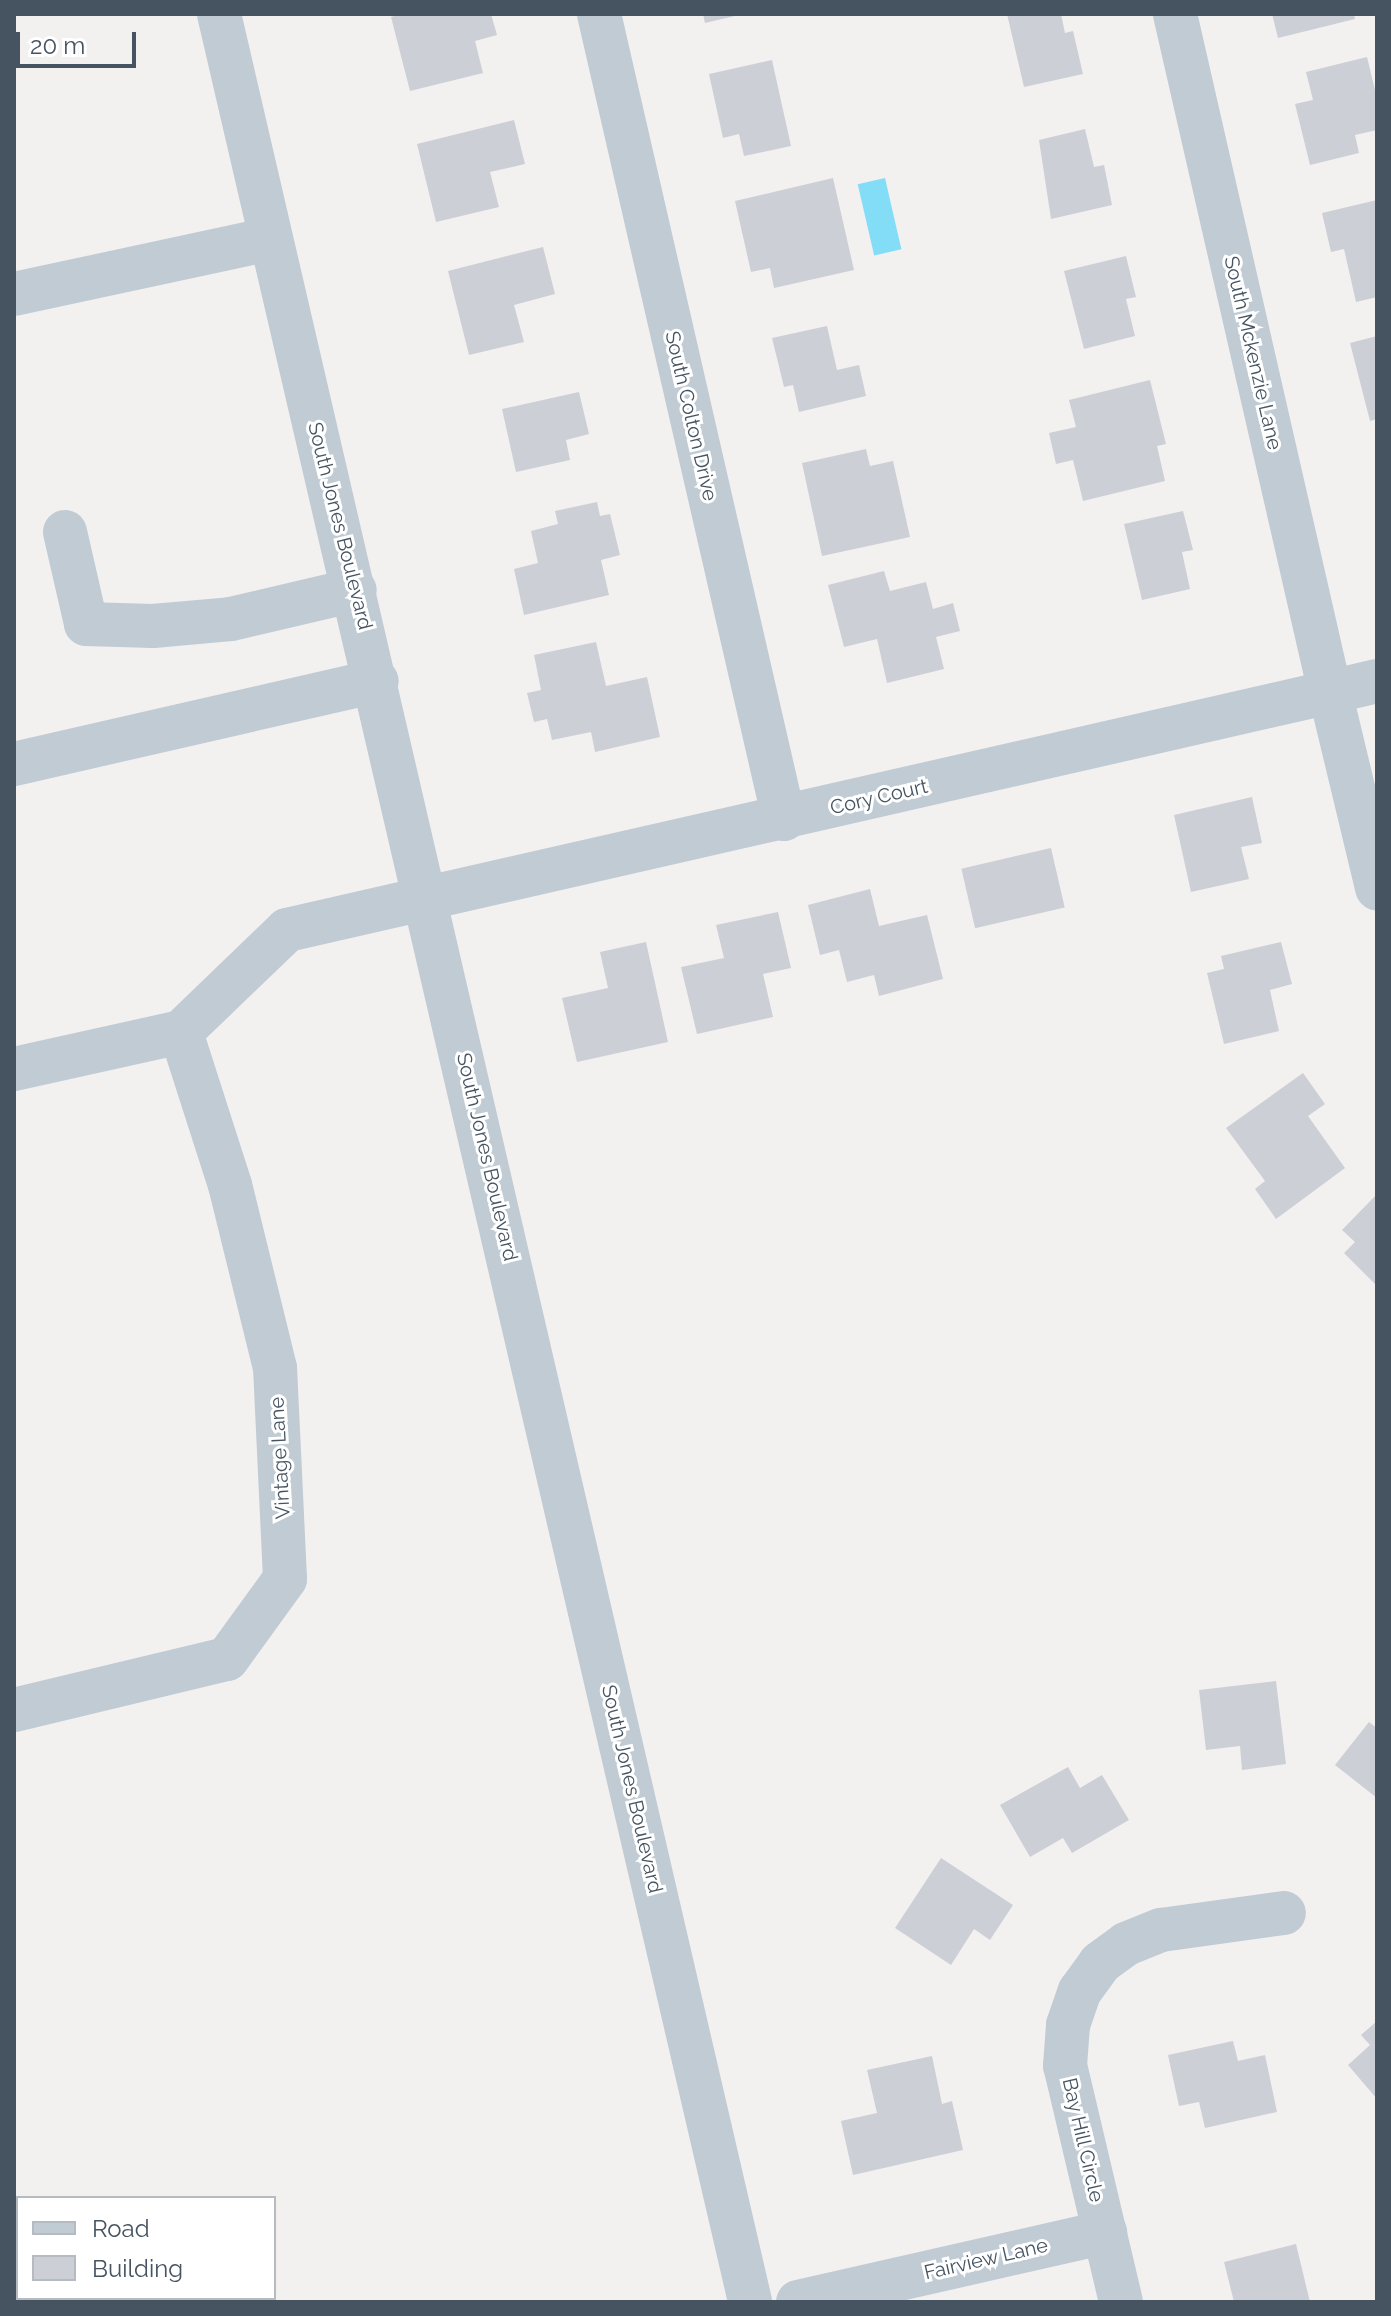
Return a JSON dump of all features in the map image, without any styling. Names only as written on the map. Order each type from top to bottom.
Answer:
[{"type":"street","name":"South Jones Boulevard","points":[[219,14],[377,681],[750,2302]]},
{"type":"street","name":"South Colton Drive","points":[[599,14],[784,819]]},
{"type":"street","name":"South Mckenzie Lane","points":[[1175,14],[1330,692]]},
{"type":"street","points":[[14,294],[270,239]]},
{"type":"street","points":[[65,532],[86,624],[153,626],[231,619],[355,590]]},
{"type":"street","points":[[14,764],[377,681]]},
{"type":"street","name":"Cory Court","points":[[428,901],[1377,681]]},
{"type":"street","points":[[1330,692],[1377,888]]},
{"type":"street","points":[[14,1069],[181,1032],[287,930],[428,901]]},
{"type":"street","name":"Vintage Lane","points":[[14,1710],[227,1659],[285,1579],[275,1368],[230,1185],[181,1032]]},
{"type":"street","name":"Bay Hill Circle","points":[[1105,2232],[1065,2066],[1068,2025],[1080,1991],[1100,1963],[1126,1944],[1161,1930],[1284,1913]]},
{"type":"street","points":[[1105,2232],[1121,2302]]},
{"type":"street","name":"Fairview Lane","points":[[798,2302],[1105,2232]]},
{"type":"water","points":[[885,178],[901,249],[874,255],[858,184]]},
{"type":"building","points":[[402,14],[491,14],[497,35],[475,41],[483,73],[410,91],[391,17]]},
{"type":"building","points":[[703,14],[738,14],[739,15],[705,23]]},
{"type":"building","points":[[1007,14],[1061,14],[1065,33],[1073,31],[1083,74],[1024,87]]},
{"type":"building","points":[[1272,14],[1354,14],[1355,19],[1278,38]]},
{"type":"building","points":[[1367,57],[1377,98],[1377,130],[1355,135],[1359,153],[1310,165],[1295,104],[1313,100],[1306,72]]},
{"type":"building","points":[[772,60],[791,146],[744,156],[739,134],[723,138],[709,74]]},
{"type":"building","points":[[514,120],[525,164],[490,172],[499,207],[436,222],[417,144]]},
{"type":"building","points":[[1085,129],[1094,167],[1104,165],[1112,205],[1051,219],[1039,140]]},
{"type":"building","points":[[833,178],[854,270],[774,288],[770,268],[751,272],[735,201]]},
{"type":"building","points":[[1377,200],[1377,297],[1356,302],[1344,249],[1331,252],[1322,213]]},
{"type":"building","points":[[543,247],[555,294],[514,305],[524,342],[469,355],[448,271]]},
{"type":"building","points":[[1126,256],[1136,297],[1126,299],[1135,336],[1084,349],[1064,271]]},
{"type":"building","points":[[827,326],[837,370],[859,365],[866,396],[799,412],[793,385],[784,387],[772,338]]},
{"type":"building","points":[[1377,336],[1377,419],[1370,421],[1350,343]]},
{"type":"building","points":[[1150,380],[1166,444],[1157,446],[1165,481],[1083,501],[1073,460],[1056,464],[1049,433],[1076,427],[1069,400]]},
{"type":"building","points":[[579,392],[589,434],[566,440],[570,460],[516,472],[502,409]]},
{"type":"building","points":[[866,449],[870,466],[893,461],[910,537],[822,556],[802,463]]},
{"type":"building","points":[[597,502],[600,516],[610,514],[620,555],[601,560],[609,595],[524,615],[514,569],[538,563],[531,531],[558,524],[555,511]]},
{"type":"building","points":[[1183,511],[1193,550],[1182,552],[1190,589],[1142,600],[1124,524]]},
{"type":"building","points":[[884,571],[890,591],[926,582],[933,609],[953,603],[960,631],[936,637],[944,669],[887,683],[877,639],[844,647],[828,585]]},
{"type":"building","points":[[596,642],[606,686],[647,677],[660,737],[595,752],[591,732],[552,740],[547,719],[534,722],[527,693],[541,690],[534,655]]},
{"type":"building","points":[[1252,797],[1262,843],[1241,847],[1249,879],[1191,892],[1174,815]]},
{"type":"building","points":[[1051,848],[1065,907],[975,928],[961,869]]},
{"type":"building","points":[[870,889],[879,926],[927,915],[943,979],[879,996],[874,975],[847,982],[839,950],[820,955],[808,905]]},
{"type":"building","points":[[778,912],[791,968],[763,974],[773,1017],[697,1034],[681,967],[724,958],[716,925]]},
{"type":"building","points":[[646,942],[668,1042],[577,1062],[562,998],[608,988],[600,952]]},
{"type":"building","points":[[1281,942],[1292,984],[1270,990],[1279,1031],[1224,1044],[1207,973],[1224,969],[1221,956]]},
{"type":"building","points":[[1303,1073],[1325,1104],[1308,1116],[1345,1168],[1276,1219],[1255,1189],[1265,1181],[1226,1128]]},
{"type":"building","points":[[1377,1194],[1377,1286],[1344,1253],[1355,1242],[1342,1230]]},
{"type":"building","points":[[1276,1681],[1286,1764],[1242,1770],[1240,1746],[1206,1750],[1199,1690]]},
{"type":"building","points":[[1369,1722],[1377,1728],[1377,1798],[1335,1765]]},
{"type":"building","points":[[1068,1767],[1080,1788],[1102,1775],[1129,1820],[1072,1853],[1063,1838],[1030,1857],[1000,1805]]},
{"type":"building","points":[[941,1858],[1013,1905],[990,1940],[974,1929],[951,1965],[895,1928]]},
{"type":"building","points":[[1377,2021],[1377,2099],[1348,2065],[1370,2045],[1361,2035]]},
{"type":"building","points":[[1233,2041],[1238,2061],[1265,2055],[1277,2112],[1205,2128],[1199,2102],[1179,2106],[1168,2055]]},
{"type":"building","points":[[932,2056],[942,2104],[952,2101],[963,2150],[853,2175],[841,2121],[877,2113],[867,2070]]},
{"type":"building","points":[[1296,2244],[1310,2302],[1234,2302],[1224,2262]]}]
